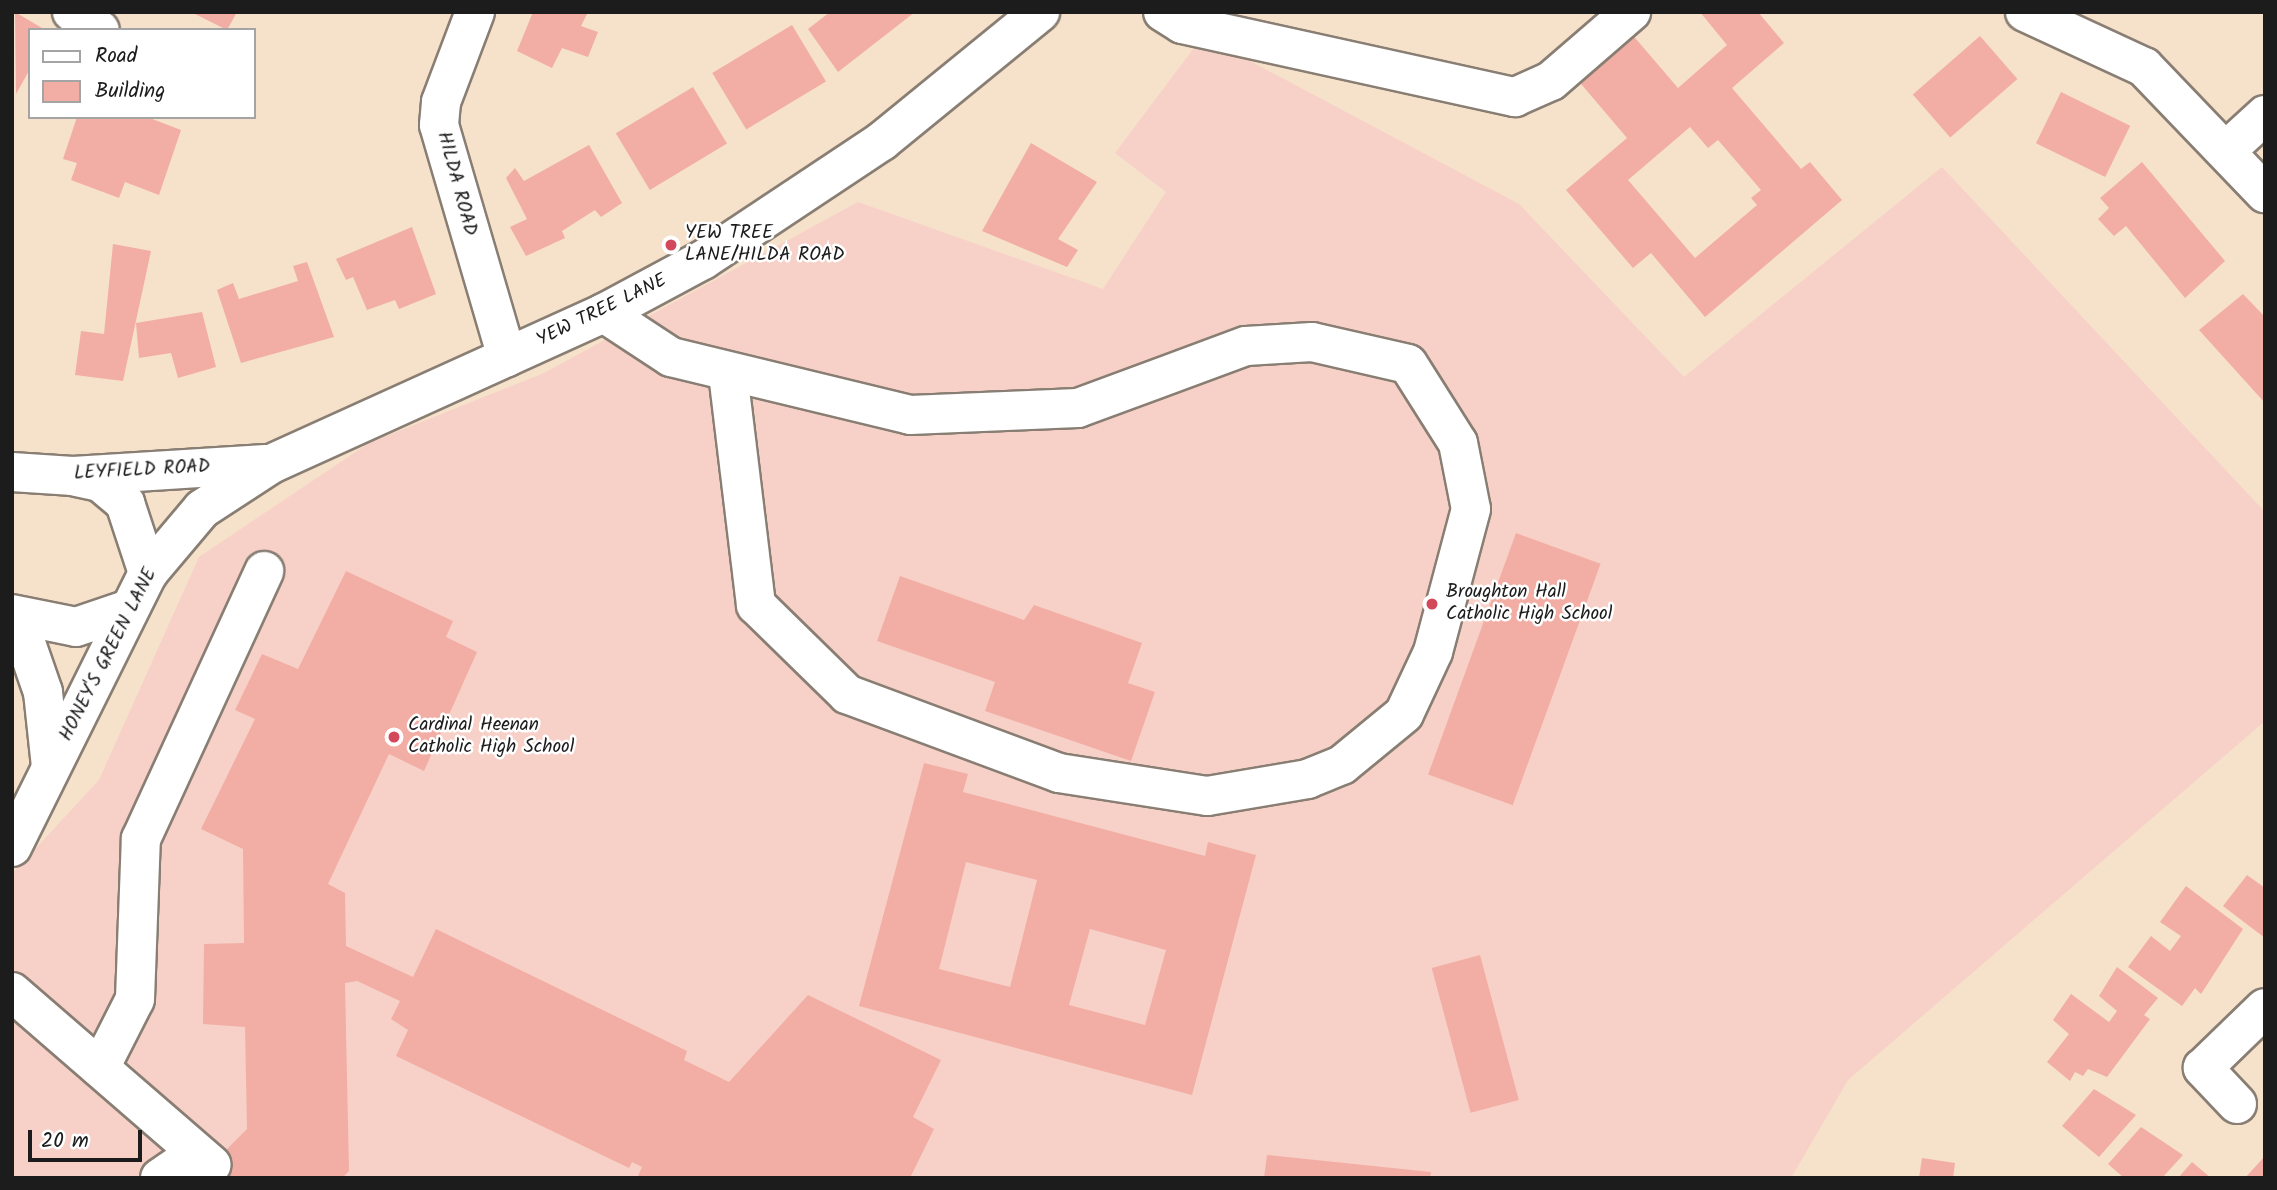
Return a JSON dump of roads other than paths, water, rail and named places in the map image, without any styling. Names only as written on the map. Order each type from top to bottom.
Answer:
[{"type":"street","points":[[72,12],[97,28]]},
{"type":"street","name":"HILDA ROAD","points":[[475,12],[441,102],[439,125],[507,357]]},
{"type":"street","name":"YEW TREE LANE","points":[[271,464],[604,313],[703,260],[882,141],[1040,12]]},
{"type":"street","points":[[1163,12],[1182,24],[1515,97],[1551,81],[1631,12]]},
{"type":"street","points":[[2025,12],[2144,67],[2229,148],[2265,193]]},
{"type":"street","points":[[2229,148],[2265,115]]},
{"type":"street","points":[[604,313],[671,357],[728,373],[910,415],[1078,408],[1246,346],[1312,342],[1408,364],[1458,443],[1471,509],[1433,652],[1404,714],[1342,765],[1308,779],[1207,796],[1059,774],[847,694],[756,605],[728,373]]},
{"type":"street","name":"LEYFIELD ROAD","points":[[12,472],[72,476],[271,464]]},
{"type":"street","name":"HONEY'S GREEN LANE","points":[[12,847],[148,573],[202,509],[271,464]]},
{"type":"street","points":[[72,476],[100,482],[125,503],[148,573]]},
{"type":"street","points":[[100,1068],[135,999],[141,839],[264,571]]},
{"type":"street","points":[[51,768],[43,692],[15,617],[76,626],[129,609]]},
{"type":"street","points":[[12,992],[204,1159],[160,1178]]},
{"type":"street","points":[[2237,1104],[2203,1068],[2265,1008]]},
{"type":"place","name":"YEW TREE LANE/HILDA ROAD","points":[[671,245]]},
{"type":"place","name":"Broughton Hall Catholic High School","points":[[1432,604]]},
{"type":"place","name":"Cardinal Heenan Catholic High School","points":[[394,737]]}]
